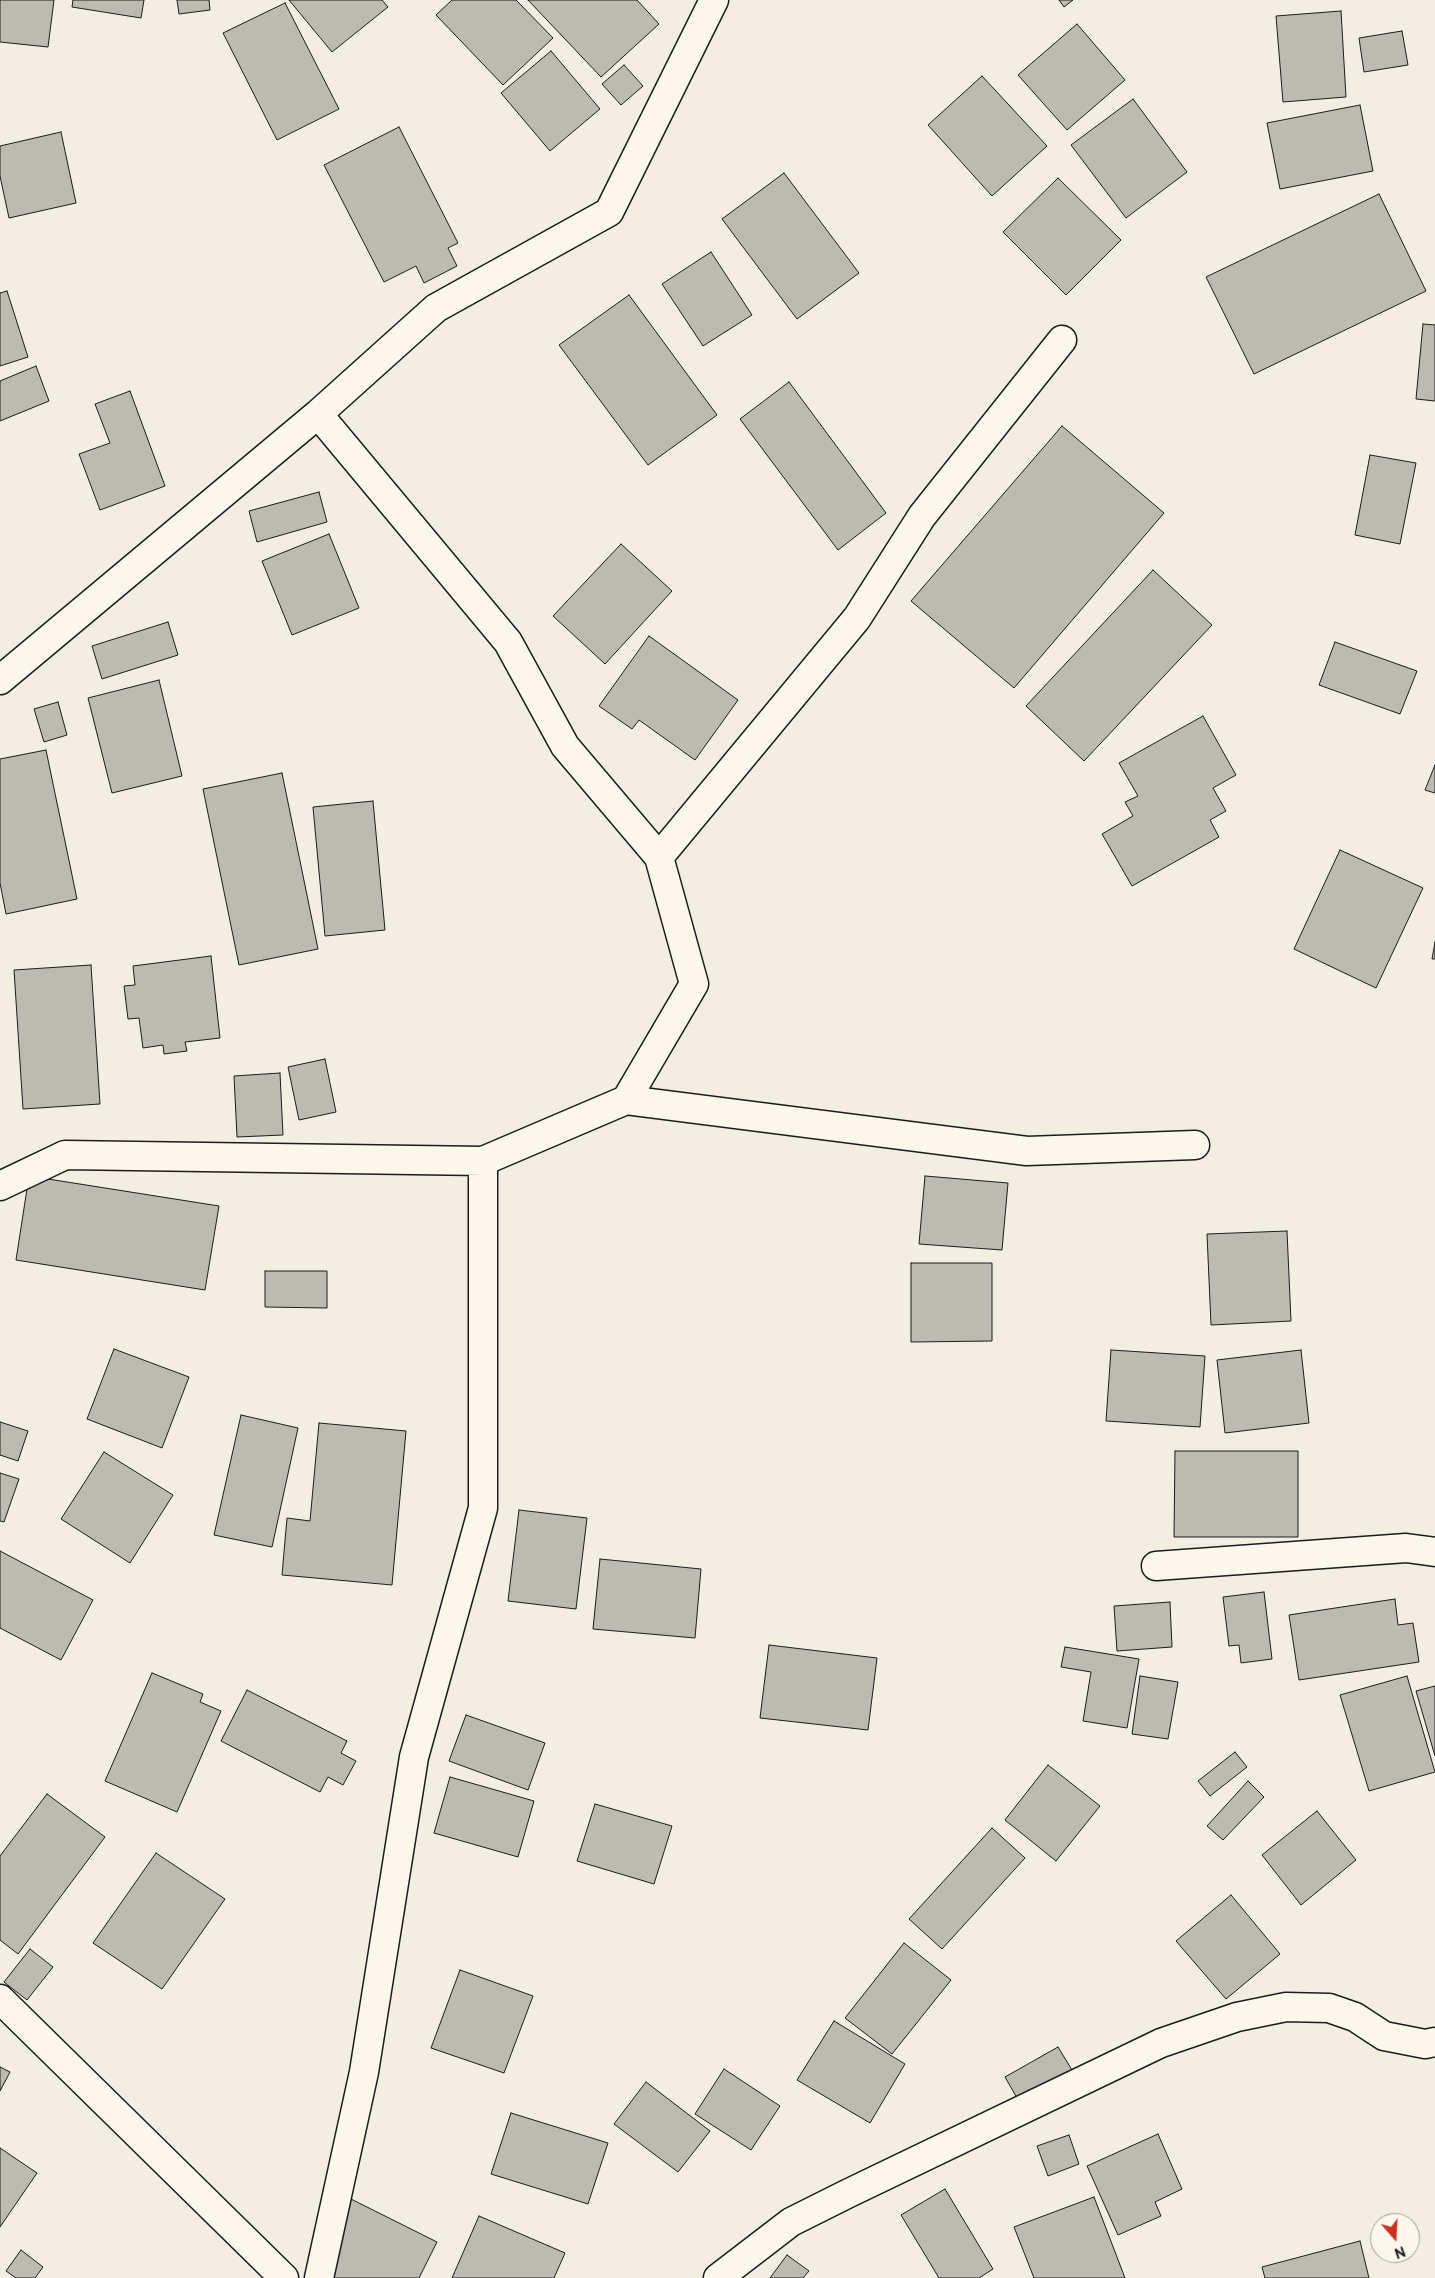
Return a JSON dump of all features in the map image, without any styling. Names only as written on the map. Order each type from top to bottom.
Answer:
[{"type":"street","points":[[0,680],[318,414],[436,308],[609,212],[714,0]]},
{"type":"street","points":[[659,857],[857,618],[922,516],[1062,340]]},
{"type":"street","points":[[318,414],[508,642],[564,746],[659,857],[694,984],[626,1100]]},
{"type":"street","points":[[0,1186],[65,1156],[483,1161],[626,1100],[1027,1151],[1195,1145]]},
{"type":"street","points":[[319,2278],[364,2072],[414,1758],[483,1508],[483,1161]]},
{"type":"street","points":[[1156,1566],[1406,1548],[1435,1552]]},
{"type":"street","points":[[0,1999],[284,2278]]},
{"type":"street","points":[[718,2278],[791,2222],[1161,2044],[1237,2017],[1286,2007],[1329,2008],[1355,2017],[1384,2036],[1425,2044],[1435,2042]]},
{"type":"building","points":[[0,0],[54,0],[48,47],[0,42]]},
{"type":"building","points":[[73,0],[144,0],[141,18],[72,7]]},
{"type":"building","points":[[177,0],[209,0],[210,10],[179,14]]},
{"type":"building","points":[[289,0],[382,0],[388,7],[332,52]]},
{"type":"building","points":[[452,0],[516,0],[553,38],[503,85],[436,15]]},
{"type":"building","points":[[528,0],[637,0],[659,24],[601,77]]},
{"type":"building","points":[[1059,0],[1073,0],[1064,7]]},
{"type":"building","points":[[285,3],[339,109],[277,140],[223,33]]},
{"type":"building","points":[[1341,11],[1346,97],[1283,102],[1276,16]]},
{"type":"building","points":[[1077,24],[1125,80],[1067,130],[1018,75]]},
{"type":"building","points":[[1402,31],[1408,65],[1364,72],[1359,38]]},
{"type":"building","points":[[551,51],[600,109],[550,151],[501,93]]},
{"type":"building","points":[[624,65],[643,86],[621,105],[602,84]]},
{"type":"building","points":[[982,76],[1047,146],[992,196],[928,125]]},
{"type":"building","points":[[1133,99],[1187,172],[1126,218],[1071,145]]},
{"type":"building","points":[[1360,105],[1373,171],[1280,189],[1267,123]]},
{"type":"building","points":[[399,127],[458,243],[448,248],[457,266],[424,283],[416,266],[384,282],[324,165]]},
{"type":"building","points":[[61,132],[76,203],[9,218],[0,176],[0,146]]},
{"type":"building","points":[[784,173],[859,273],[797,319],[722,219]]},
{"type":"building","points":[[1058,178],[1121,240],[1066,295],[1003,232]]},
{"type":"building","points":[[1379,194],[1426,291],[1254,374],[1206,277]]},
{"type":"building","points":[[711,252],[752,315],[703,346],[662,284]]},
{"type":"building","points":[[7,291],[28,357],[0,366],[0,293]]},
{"type":"building","points":[[629,295],[717,415],[648,465],[559,345]]},
{"type":"building","points":[[1423,324],[1435,325],[1435,401],[1416,399]]},
{"type":"building","points":[[36,366],[49,401],[0,421],[0,381]]},
{"type":"building","points":[[789,382],[886,513],[838,550],[740,419]]},
{"type":"building","points":[[130,391],[165,486],[100,510],[79,454],[110,443],[95,404]]},
{"type":"building","points":[[1062,426],[1164,513],[1014,688],[911,601]]},
{"type":"building","points":[[1370,455],[1416,463],[1400,544],[1355,535]]},
{"type":"building","points":[[319,492],[327,522],[257,542],[249,511]]},
{"type":"building","points":[[329,534],[359,608],[292,635],[262,561]]},
{"type":"building","points":[[621,544],[672,591],[605,664],[553,616]]},
{"type":"building","points":[[1153,570],[1212,625],[1084,761],[1026,706]]},
{"type":"building","points":[[168,622],[178,655],[102,679],[92,646]]},
{"type":"building","points":[[649,636],[738,700],[695,760],[639,720],[632,729],[599,706]]},
{"type":"building","points":[[1335,642],[1417,671],[1400,714],[1319,685]]},
{"type":"building","points":[[159,680],[182,776],[112,793],[88,698]]},
{"type":"building","points":[[58,702],[67,735],[44,742],[34,709]]},
{"type":"building","points":[[1203,716],[1236,775],[1213,788],[1226,811],[1210,820],[1219,837],[1132,886],[1102,834],[1133,816],[1125,802],[1138,796],[1119,763]]},
{"type":"building","points":[[46,750],[77,899],[6,914],[0,883],[0,759]]},
{"type":"building","points":[[1435,765],[1435,793],[1425,790]]},
{"type":"building","points":[[282,773],[318,949],[239,965],[203,789]]},
{"type":"building","points":[[373,801],[385,930],[325,936],[313,807]]},
{"type":"building","points":[[1340,850],[1423,888],[1376,988],[1294,949]]},
{"type":"building","points":[[1435,942],[1435,959],[1432,959]]},
{"type":"building","points":[[211,956],[220,1038],[185,1042],[187,1051],[164,1054],[163,1045],[143,1048],[139,1018],[128,1019],[124,986],[135,985],[133,966]]},
{"type":"building","points":[[91,965],[100,1104],[23,1109],[14,970]]},
{"type":"building","points":[[325,1059],[336,1112],[299,1120],[288,1067]]},
{"type":"building","points":[[280,1073],[283,1135],[237,1137],[234,1076]]},
{"type":"building","points":[[29,1176],[219,1206],[205,1290],[16,1260]]},
{"type":"building","points":[[925,1176],[1008,1183],[1002,1250],[919,1244]]},
{"type":"building","points":[[1287,1231],[1291,1321],[1211,1325],[1207,1234]]},
{"type":"building","points":[[911,1263],[992,1263],[992,1341],[911,1342]]},
{"type":"building","points":[[265,1271],[327,1271],[327,1308],[265,1307]]},
{"type":"building","points":[[114,1349],[189,1377],[162,1448],[87,1419]]},
{"type":"building","points":[[1111,1350],[1205,1356],[1200,1427],[1106,1421]]},
{"type":"building","points":[[1301,1350],[1309,1423],[1225,1433],[1217,1360]]},
{"type":"building","points":[[241,1415],[298,1428],[272,1547],[214,1535]]},
{"type":"building","points":[[0,1422],[28,1431],[18,1461],[0,1455]]},
{"type":"building","points":[[319,1423],[406,1431],[392,1585],[282,1575],[287,1518],[310,1521]]},
{"type":"building","points":[[1175,1451],[1298,1451],[1298,1537],[1174,1537]]},
{"type":"building","points":[[104,1452],[173,1495],[130,1563],[61,1519]]},
{"type":"building","points":[[0,1473],[19,1479],[4,1522],[0,1521]]},
{"type":"building","points":[[519,1510],[587,1518],[576,1609],[508,1601]]},
{"type":"building","points":[[0,1551],[93,1600],[61,1660],[0,1628]]},
{"type":"building","points":[[600,1559],[701,1569],[695,1638],[593,1629]]},
{"type":"building","points":[[1264,1592],[1272,1659],[1241,1663],[1239,1645],[1229,1646],[1223,1597]]},
{"type":"building","points":[[1395,1599],[1398,1625],[1413,1623],[1419,1662],[1299,1680],[1289,1615]]},
{"type":"building","points":[[1170,1602],[1172,1647],[1117,1651],[1114,1606]]},
{"type":"building","points":[[769,1645],[877,1658],[868,1730],[760,1718]]},
{"type":"building","points":[[1065,1647],[1139,1659],[1127,1728],[1083,1721],[1091,1672],[1061,1667]]},
{"type":"building","points":[[152,1673],[203,1694],[200,1702],[221,1711],[177,1812],[105,1781]]},
{"type":"building","points":[[1140,1676],[1178,1682],[1168,1739],[1132,1734]]},
{"type":"building","points":[[1407,1676],[1435,1772],[1369,1791],[1340,1695]]},
{"type":"building","points":[[1435,1686],[1435,1756],[1416,1691]]},
{"type":"building","points":[[247,1690],[347,1741],[341,1753],[356,1761],[343,1785],[328,1777],[320,1792],[221,1741]]},
{"type":"building","points":[[466,1715],[545,1743],[528,1790],[449,1761]]},
{"type":"building","points":[[1235,1752],[1247,1767],[1210,1796],[1198,1781]]},
{"type":"building","points":[[1048,1765],[1100,1806],[1056,1861],[1005,1820]]},
{"type":"building","points":[[450,1777],[534,1801],[518,1857],[434,1833]]},
{"type":"building","points":[[1248,1781],[1264,1797],[1223,1840],[1207,1826]]},
{"type":"building","points":[[47,1794],[105,1837],[18,1954],[0,1940],[0,1856]]},
{"type":"building","points":[[595,1804],[672,1826],[654,1884],[577,1861]]},
{"type":"building","points":[[1317,1811],[1356,1860],[1301,1905],[1262,1855]]},
{"type":"building","points":[[992,1828],[1025,1858],[942,1949],[909,1919]]},
{"type":"building","points":[[156,1853],[225,1899],[162,1989],[93,1943]]},
{"type":"building","points":[[1231,1895],[1280,1954],[1226,1999],[1176,1941]]},
{"type":"building","points":[[904,1943],[951,1980],[892,2054],[845,2018]]},
{"type":"building","points":[[30,1949],[53,1967],[27,2000],[4,1982]]},
{"type":"building","points":[[460,1970],[533,1996],[504,2073],[431,2048]]},
{"type":"building","points":[[834,2021],[905,2064],[870,2123],[797,2080]]},
{"type":"building","points":[[1058,2047],[1075,2075],[1021,2105],[1005,2077]]},
{"type":"building","points":[[0,2067],[10,2072],[0,2091]]},
{"type":"building","points":[[724,2069],[780,2106],[751,2150],[695,2114]]},
{"type":"building","points":[[646,2082],[710,2131],[678,2172],[614,2124]]},
{"type":"building","points":[[511,2113],[608,2143],[588,2204],[491,2174]]},
{"type":"building","points":[[1158,2134],[1182,2189],[1155,2202],[1161,2216],[1118,2235],[1087,2166]]},
{"type":"building","points":[[1069,2135],[1079,2164],[1048,2176],[1037,2146]]},
{"type":"building","points":[[0,2148],[37,2173],[0,2227]]},
{"type":"building","points":[[945,2189],[993,2269],[979,2278],[939,2278],[901,2215]]},
{"type":"building","points":[[347,2197],[437,2242],[419,2278],[319,2278]]},
{"type":"building","points":[[1094,2197],[1125,2278],[1034,2278],[1014,2227]]},
{"type":"building","points":[[479,2216],[565,2253],[554,2278],[452,2278]]},
{"type":"building","points":[[1360,2241],[1369,2278],[1265,2278],[1262,2267]]},
{"type":"building","points":[[21,2250],[43,2267],[35,2278],[16,2278],[6,2271]]},
{"type":"building","points":[[787,2255],[809,2271],[803,2278],[770,2278]]}]
